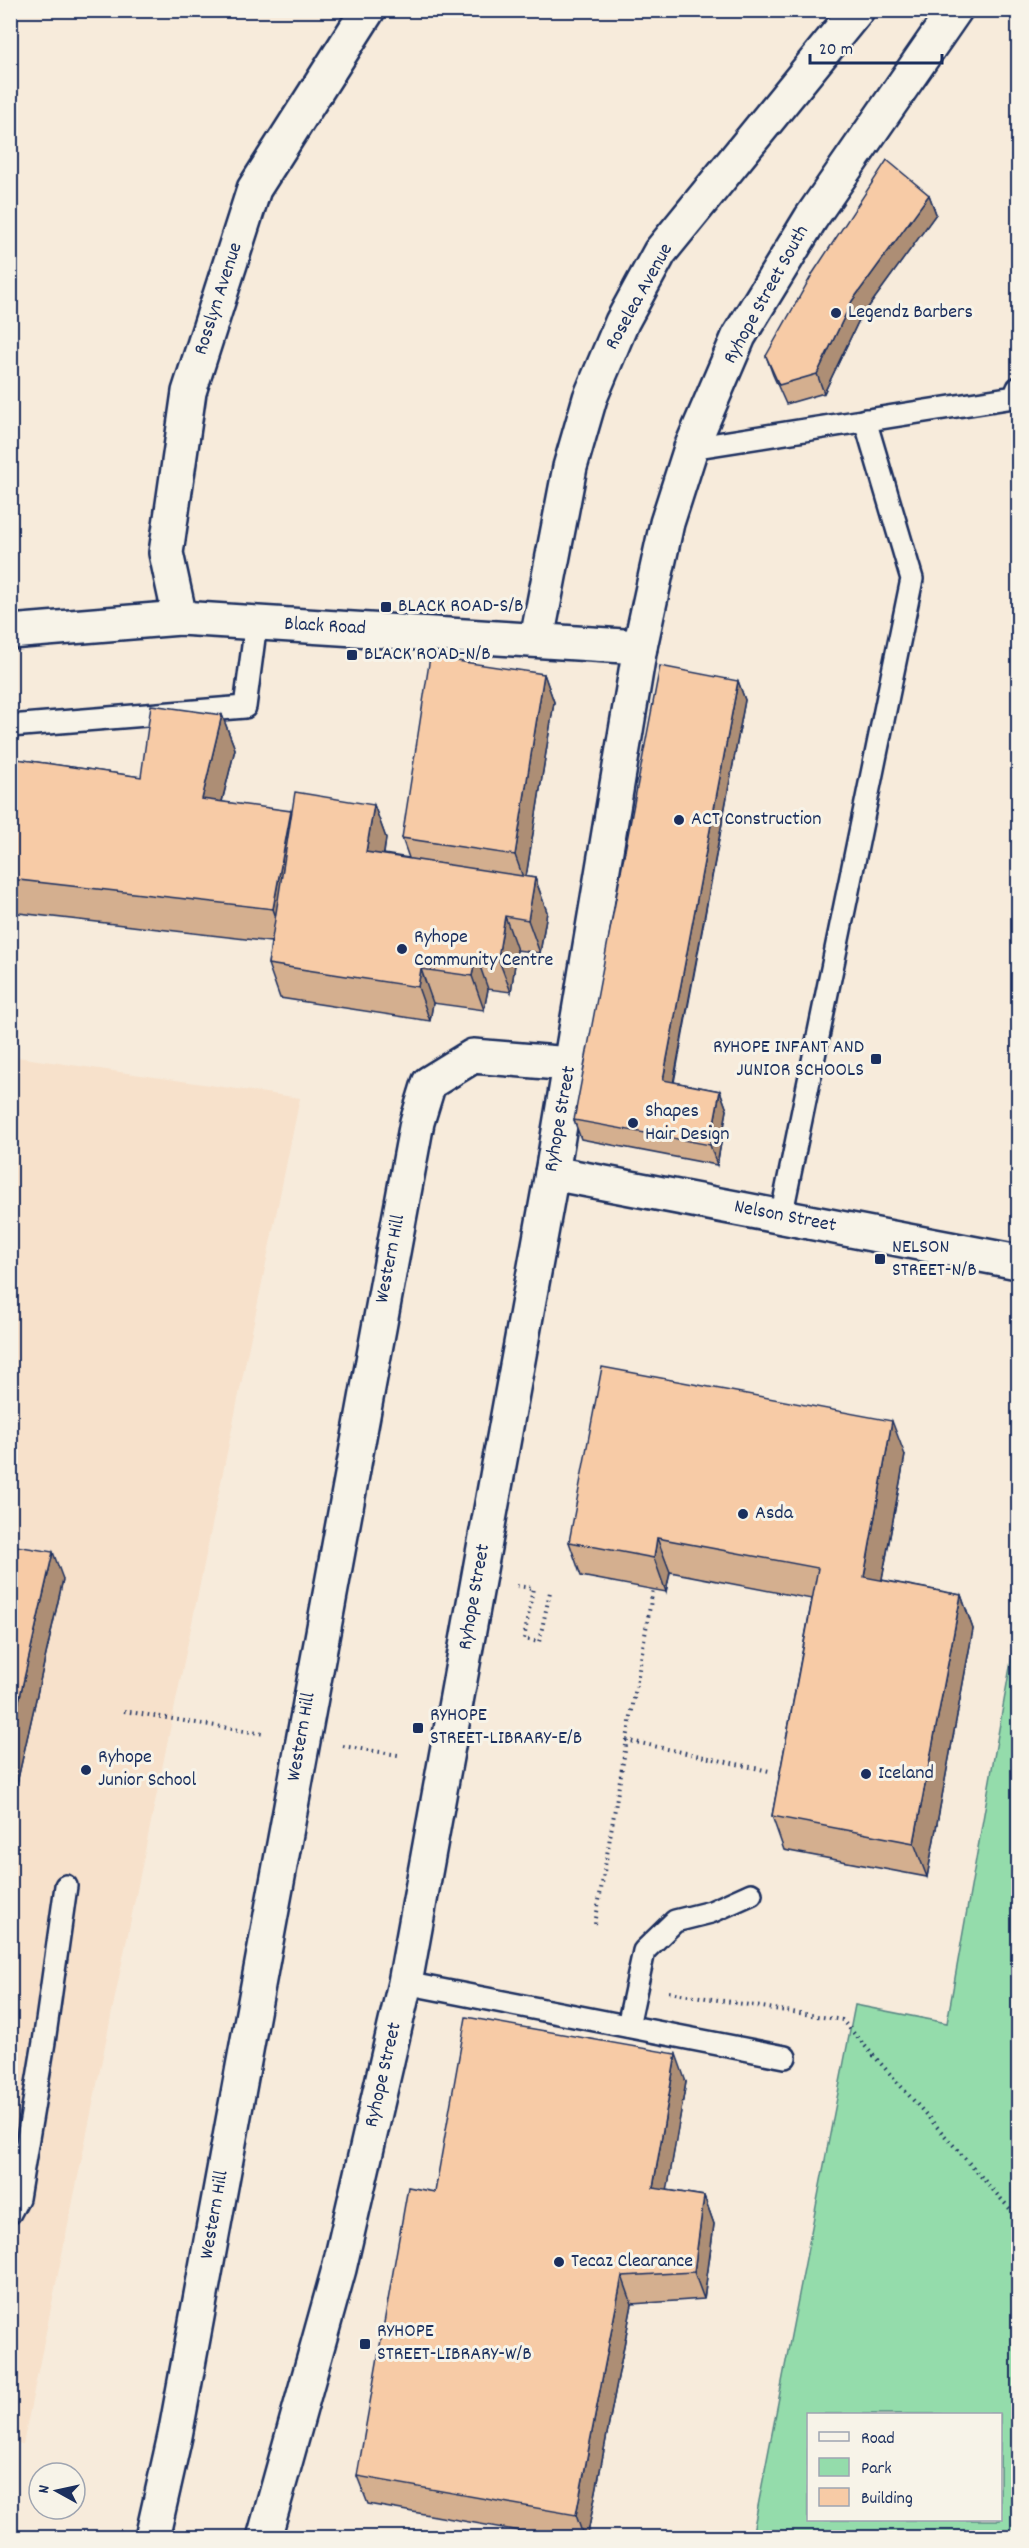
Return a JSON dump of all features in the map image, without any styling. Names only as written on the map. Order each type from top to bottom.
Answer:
[{"type":"street","name":"Rosslyn Avenue","points":[[180,618],[166,553],[189,392],[254,189],[368,10]]},
{"type":"street","name":"Roselea Avenue","points":[[537,639],[570,467],[590,398],[622,322],[660,252],[857,10]]},
{"type":"street","name":"Ryhope Street South","points":[[640,647],[667,523],[691,448],[739,336],[805,228],[955,10]]},
{"type":"street","name":"Black Road","points":[[10,632],[180,618],[640,647]]},
{"type":"street","name":"Ryhope Street","points":[[264,2538],[339,2269],[405,1983],[552,1173],[640,647]]},
{"type":"street","name":"Western Hill","points":[[152,2538],[175,2436],[417,1122],[429,1083],[473,1056],[570,1064]]},
{"type":"street","name":"Nelson Street","points":[[552,1173],[1018,1262]]},
{"type":"lane","points":[[691,448],[1014,397],[1018,388]]},
{"type":"lane","points":[[781,1217],[912,579],[865,420]]},
{"type":"lane","points":[[10,726],[245,707],[256,623]]},
{"type":"lane","points":[[10,2213],[18,2198],[22,2176],[66,1886]]},
{"type":"lane","points":[[628,2026],[644,1951],[675,1921],[711,1912],[752,1894]]},
{"type":"lane","points":[[405,1983],[785,2057]]},
{"type":"path","points":[[510,1585],[533,1588],[524,1639],[539,1642],[550,1592]]},
{"type":"path","points":[[594,1924],[652,1590]]},
{"type":"path","points":[[626,1740],[769,1772]]},
{"type":"path","points":[[637,1987],[842,2020],[1018,2218]]},
{"type":"shaded area","name":"Ryhope Junior School","points":[[10,1056],[300,1098],[23,2444],[10,2442]]},
{"type":"green space","points":[[1016,1633],[1018,1633],[1018,2537],[752,2537],[855,2005],[947,2023]]},
{"type":"building","points":[[887,160],[929,195],[852,301],[817,374],[779,385],[766,356],[813,273]]},
{"type":"building","points":[[430,657],[544,674],[515,855],[402,838]]},
{"type":"building","points":[[660,666],[738,681],[663,1080],[720,1091],[710,1145],[574,1120]]},
{"type":"building","points":[[151,705],[222,715],[202,799],[291,811],[273,909],[10,879],[10,758],[141,777]]},
{"type":"building","points":[[295,792],[374,805],[366,852],[535,878],[528,920],[505,916],[498,958],[476,955],[472,976],[421,969],[418,987],[268,964]]},
{"type":"building","points":[[602,1367],[892,1421],[864,1577],[961,1595],[914,1843],[772,1816],[818,1568],[657,1538],[654,1558],[569,1542]]},
{"type":"building","points":[[10,1545],[53,1552],[10,1740]]},
{"type":"building","name":"Tecaz Clearance","points":[[466,2017],[676,2054],[653,2188],[704,2196],[694,2272],[622,2276],[576,2515],[357,2476],[408,2187],[435,2192]]},
{"type":"place","name":"Legendz Barbers","points":[[836,313]]},
{"type":"place","name":"BLACK ROAD-S/B","points":[[386,607]]},
{"type":"place","name":"BLACK ROAD-N/B","points":[[352,655]]},
{"type":"place","name":"ACT Construction","points":[[679,820]]},
{"type":"place","name":"Ryhope Community Centre","points":[[402,949]]},
{"type":"place","name":"RYHOPE INFANT AND JUNIOR SCHOOLS","points":[[876,1059]]},
{"type":"place","name":"Shapes Hair Design","points":[[633,1123]]},
{"type":"place","name":"NELSON STREET-N/B","points":[[880,1259]]},
{"type":"place","name":"Asda","points":[[743,1514]]},
{"type":"place","name":"RYHOPE STREET-LIBRARY-E/B","points":[[418,1728]]},
{"type":"place","name":"Ryhope Junior School","points":[[86,1770]]},
{"type":"place","name":"Iceland","points":[[866,1774]]},
{"type":"place","name":"Tecaz Clearance","points":[[559,2262]]},
{"type":"place","name":"RYHOPE STREET-LIBRARY-W/B","points":[[365,2344]]}]
